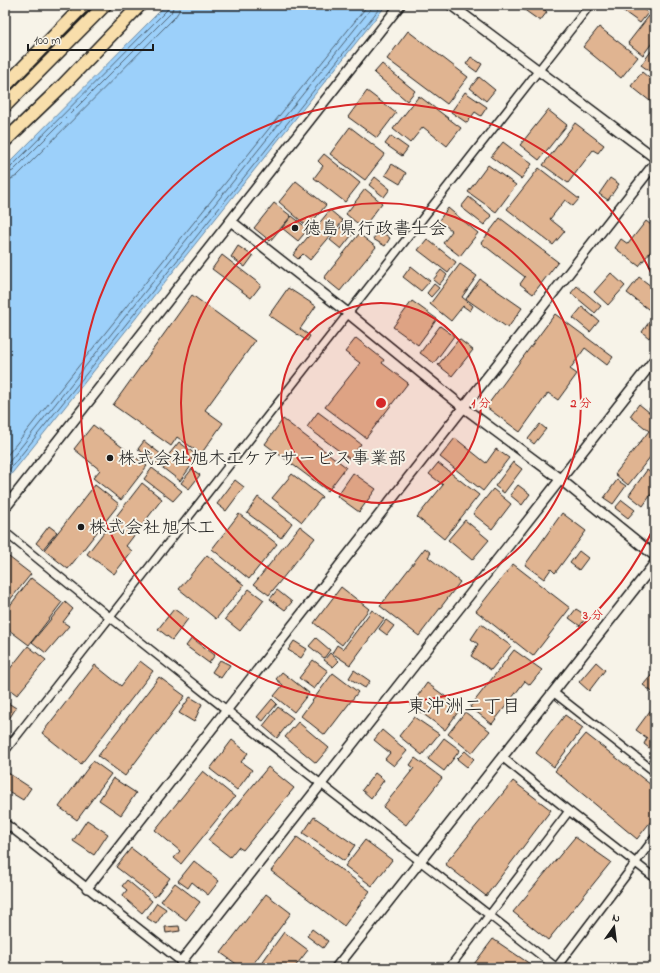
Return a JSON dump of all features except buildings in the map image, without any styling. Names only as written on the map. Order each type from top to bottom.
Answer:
[{"type":"highway","points":[[5,86],[84,5]]},
{"type":"highway","points":[[5,106],[105,5]]},
{"type":"highway","points":[[5,141],[29,119],[140,5]]},
{"type":"street","points":[[5,509],[401,5]]},
{"type":"street","points":[[5,509],[401,5]]},
{"type":"street","points":[[451,5],[655,158]]},
{"type":"street","points":[[5,751],[590,5]]},
{"type":"street","points":[[87,888],[655,163]]},
{"type":"street","points":[[232,222],[349,314],[463,407],[560,479],[655,556]]},
{"type":"street","points":[[181,962],[655,359]]},
{"type":"street","points":[[5,532],[226,710],[557,968],[655,837]]},
{"type":"street","points":[[337,968],[655,563]]},
{"type":"street","points":[[553,692],[655,772]]},
{"type":"street","points":[[502,756],[569,811],[655,878]]},
{"type":"street","points":[[449,968],[569,811]]},
{"type":"street","points":[[5,823],[189,968]]},
{"type":"water","points":[[166,5],[383,5],[383,9],[5,482],[5,167]]},
{"type":"place","name":"徳島県行政書士会","points":[[295,228]]},
{"type":"place","name":"株式会社旭木工ケアサービス事業部","points":[[110,458]]},
{"type":"place","name":"株式会社旭木工","points":[[81,527]]},
{"type":"district","name":"東沖洲二丁目","points":[[464,705]]}]
